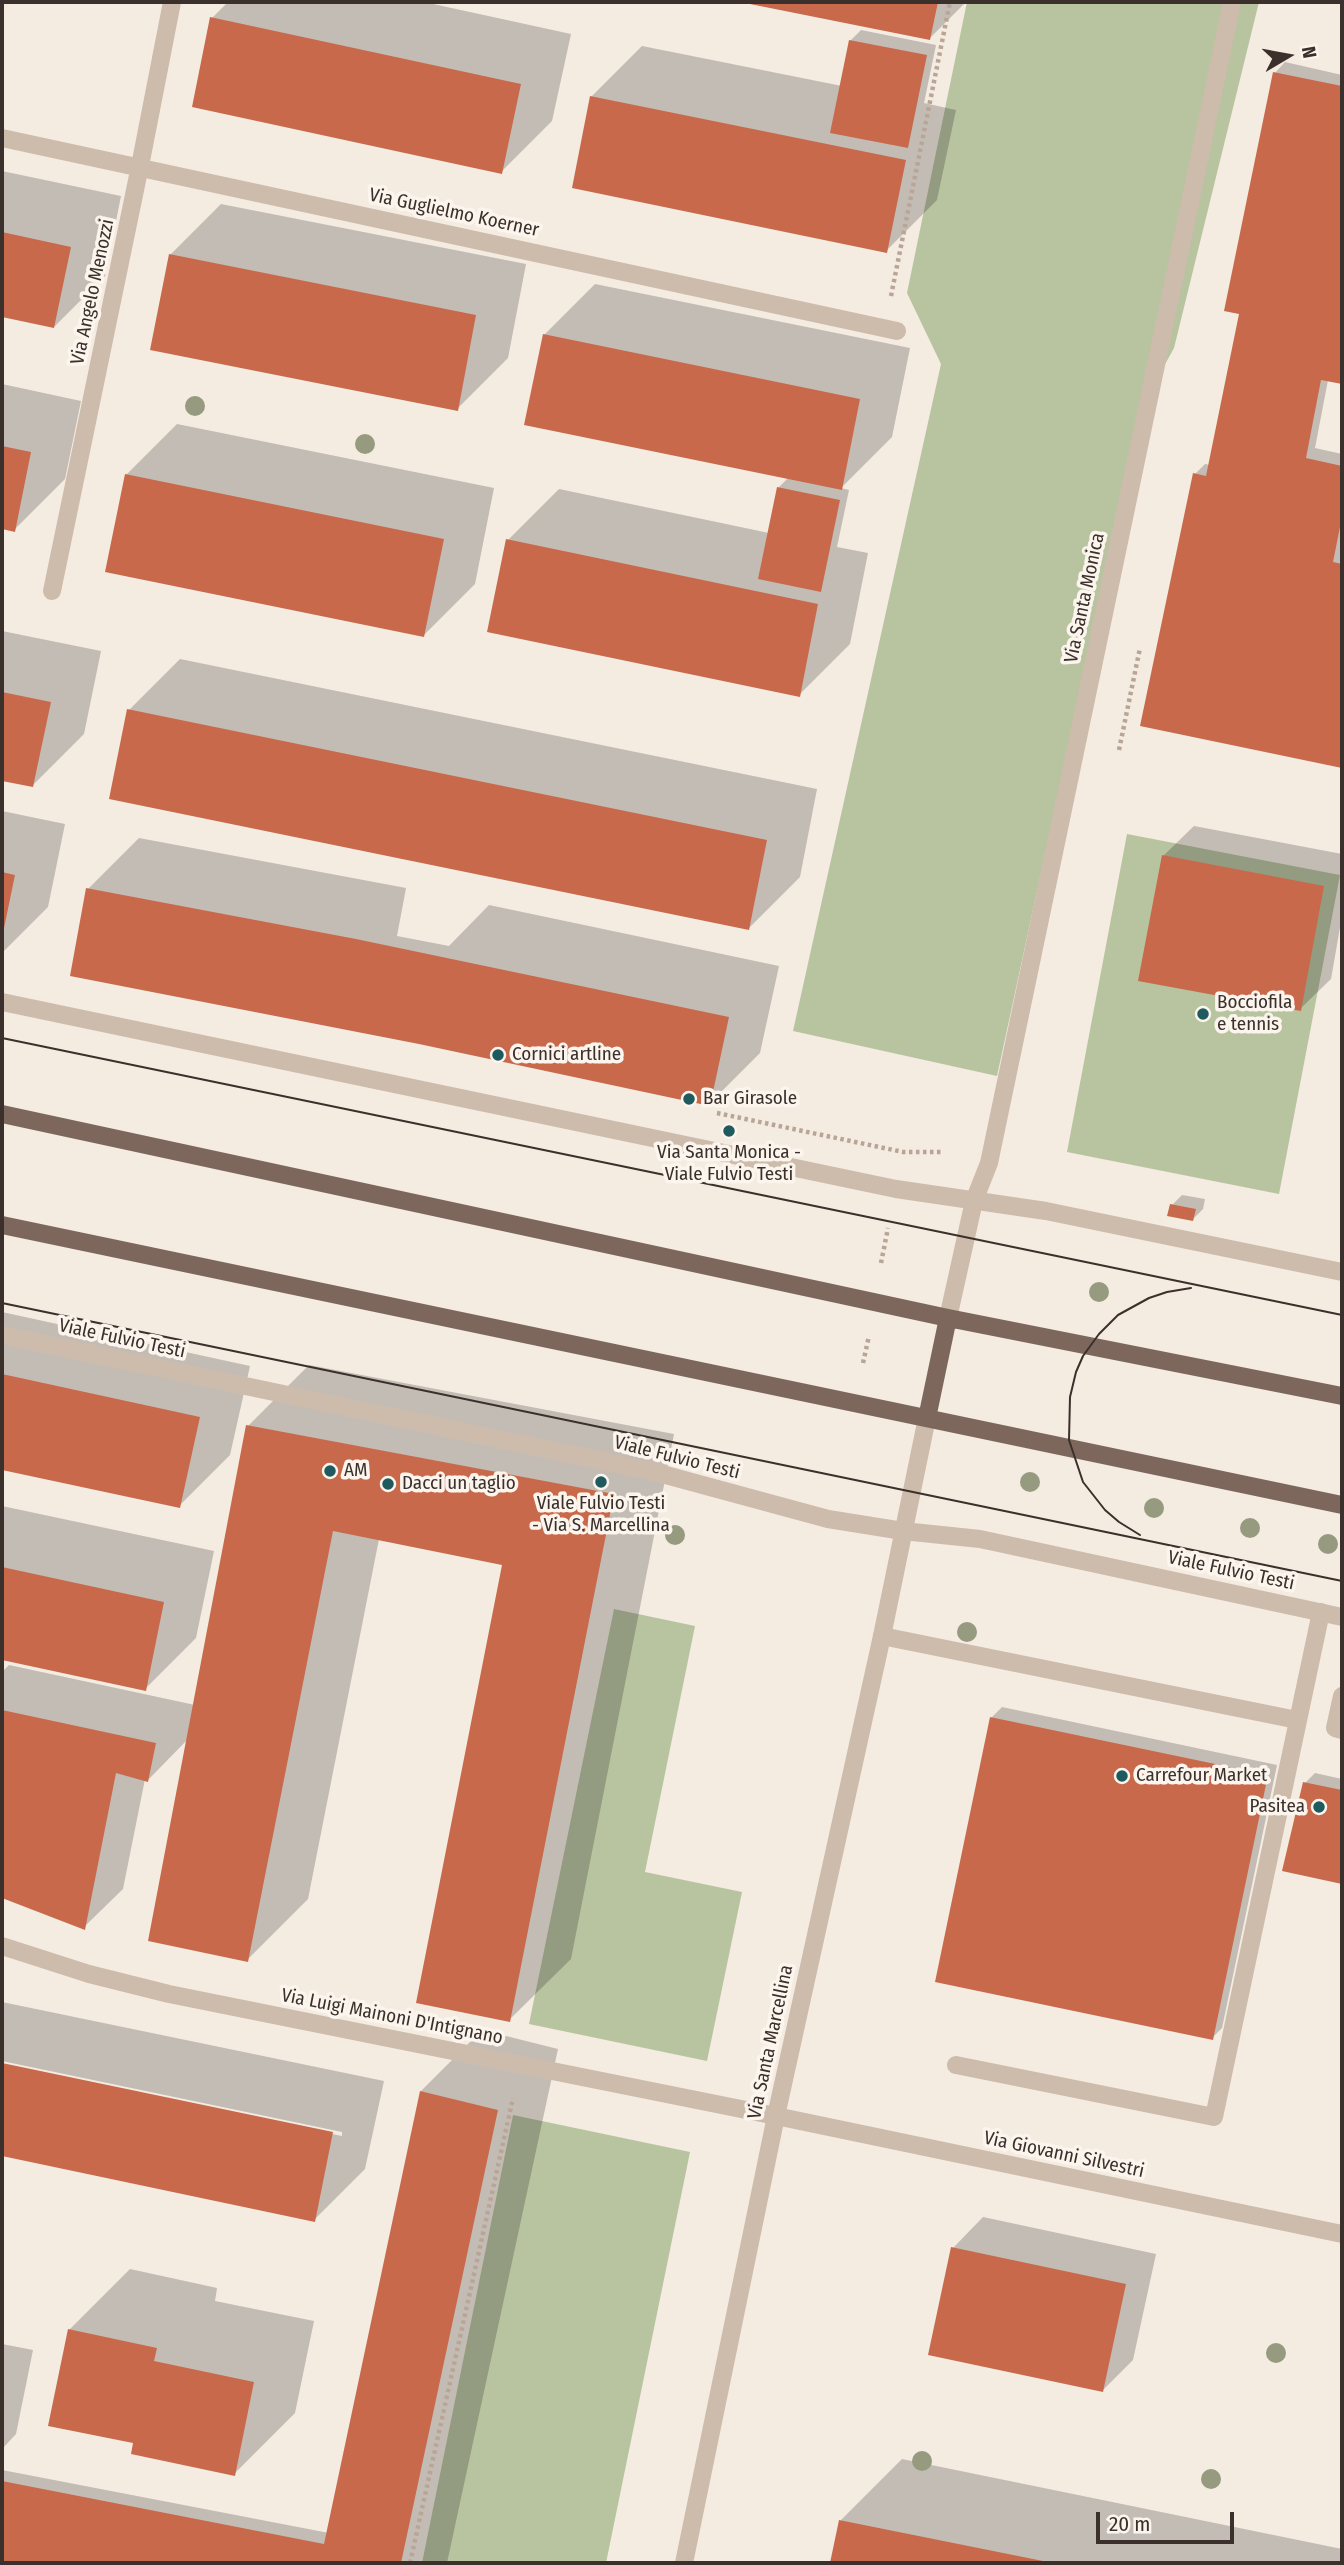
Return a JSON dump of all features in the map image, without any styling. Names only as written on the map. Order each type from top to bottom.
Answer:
[{"type":"main road","points":[[2,1114],[948,1318],[1342,1396]]},
{"type":"main road","points":[[2,1225],[1342,1505]]},
{"type":"main road","points":[[927,1418],[948,1318]]},
{"type":"street","name":"Via Angelo Menozzi","points":[[52,591],[172,2]]},
{"type":"street","name":"Via Santa Monica","points":[[948,1318],[974,1201],[989,1163],[1232,2]]},
{"type":"street","name":"Via Guglielmo Koerner","points":[[2,138],[897,331]]},
{"type":"street","points":[[2,1002],[883,1186],[1045,1210],[1342,1272]]},
{"type":"street","name":"Viale Fulvio Testi","points":[[2,1335],[651,1471],[828,1519],[903,1531],[980,1539],[1342,1617]]},
{"type":"street","name":"Via Santa Marcellina","points":[[684,2563],[776,2116],[882,1636],[927,1418]]},
{"type":"street","points":[[956,2065],[1214,2118],[1321,1612]]},
{"type":"street","points":[[882,1636],[1297,1720]]},
{"type":"street","points":[[1342,1696],[1335,1728],[1342,1730]]},
{"type":"street","name":"Via Luigi Mainoni D'Intignano","points":[[2,1946],[89,1974],[159,1991],[776,2116]]},
{"type":"street","name":"Via Giovanni Silvestri","points":[[776,2116],[1342,2234]]},
{"type":"path","points":[[891,296],[950,2]]},
{"type":"path","points":[[1119,750],[1140,648]]},
{"type":"path","points":[[717,1113],[903,1152],[943,1152]]},
{"type":"path","points":[[881,1263],[888,1228]]},
{"type":"path","points":[[863,1363],[869,1336]]},
{"type":"path","points":[[410,2563],[513,2098]]},
{"type":"green space","points":[[967,2],[1259,2],[1174,348],[1142,406],[997,1076],[793,1031],[941,364],[907,293]]},
{"type":"green space","name":"Bocciofila e tennis","points":[[1127,834],[1340,875],[1279,1194],[1067,1152]]},
{"type":"green space","points":[[614,1609],[695,1626],[645,1872],[742,1892],[707,2061],[529,2024]]},
{"type":"green space","points":[[513,2115],[690,2152],[606,2563],[422,2563]]},
{"type":"building","points":[[740,2],[938,2],[930,40]]},
{"type":"building","points":[[210,17],[521,84],[502,174],[192,107]]},
{"type":"building","points":[[849,40],[927,55],[908,148],[830,133]]},
{"type":"building","points":[[1273,72],[1342,86],[1342,384],[1321,380],[1306,458],[1342,466],[1342,517],[1333,562],[1342,564],[1342,768],[1140,726],[1193,473],[1206,476],[1239,314],[1224,311]]},
{"type":"building","points":[[590,96],[906,160],[887,253],[572,188]]},
{"type":"building","points":[[2,232],[71,247],[54,328],[2,317]]},
{"type":"building","points":[[169,254],[476,315],[458,411],[150,350]]},
{"type":"building","points":[[543,334],[860,399],[842,490],[524,425]]},
{"type":"building","points":[[2,446],[31,452],[15,532],[2,529]]},
{"type":"building","points":[[125,474],[444,539],[424,637],[105,572]]},
{"type":"building","points":[[777,487],[840,500],[821,592],[758,579]]},
{"type":"building","points":[[506,539],[818,604],[800,697],[487,632]]},
{"type":"building","points":[[2,692],[51,702],[33,787],[2,781]]},
{"type":"building","points":[[127,709],[767,840],[749,930],[109,799]]},
{"type":"building","points":[[1162,855],[1324,886],[1301,1011],[1138,981]]},
{"type":"building","points":[[2,872],[15,875],[3,933],[2,932]]},
{"type":"building","points":[[86,888],[356,939],[729,1017],[710,1106],[419,1044],[70,976]]},
{"type":"building","points":[[1170,1204],[1196,1209],[1193,1221],[1167,1216]]},
{"type":"building","points":[[2,1374],[200,1417],[180,1508],[2,1470]]},
{"type":"building","points":[[246,1425],[614,1494],[510,2022],[416,2003],[502,1565],[333,1531],[248,1962],[148,1941]]},
{"type":"building","points":[[2,1567],[164,1602],[146,1691],[2,1660]]},
{"type":"building","points":[[2,1710],[156,1743],[148,1782],[116,1773],[85,1930],[2,1898]]},
{"type":"building","points":[[990,1717],[1268,1775],[1213,2040],[935,1982]]},
{"type":"building","points":[[1303,1782],[1342,1790],[1342,1884],[1282,1871]]},
{"type":"building","points":[[2,2063],[333,2132],[315,2222],[2,2156]]},
{"type":"building","points":[[420,2091],[498,2110],[401,2563],[2,2563],[2,2481],[324,2544]]},
{"type":"building","points":[[951,2247],[1126,2284],[1103,2392],[928,2355]]},
{"type":"building","points":[[68,2329],[157,2348],[154,2361],[254,2382],[235,2476],[131,2454],[133,2443],[48,2426]]},
{"type":"building","points":[[839,2520],[1048,2562],[1048,2563],[830,2563]]},
{"type":"tram line","points":[[2,1038],[1342,1315]]},
{"type":"tram line","points":[[1140,1535],[1105,1510],[1083,1482],[1069,1440],[1070,1397],[1083,1356],[1099,1334],[1118,1315],[1149,1298],[1191,1288]]},
{"type":"tram line","points":[[2,1303],[1342,1581]]},
{"type":"place","name":"Bocciofila e tennis","points":[[1203,1014]]},
{"type":"place","name":"Cornici artline","points":[[498,1055]]},
{"type":"place","name":"Bar Girasole","points":[[689,1099]]},
{"type":"place","name":"Via Santa Monica - Viale Fulvio Testi","points":[[729,1131]]},
{"type":"place","name":"AM","points":[[330,1471]]},
{"type":"place","name":"Viale Fulvio Testi - Via S. Marcellina","points":[[601,1482]]},
{"type":"place","name":"Dacci un taglio","points":[[388,1484]]},
{"type":"place","name":"Carrefour Market","points":[[1122,1776]]},
{"type":"place","name":"Pasitea","points":[[1319,1807]]}]
